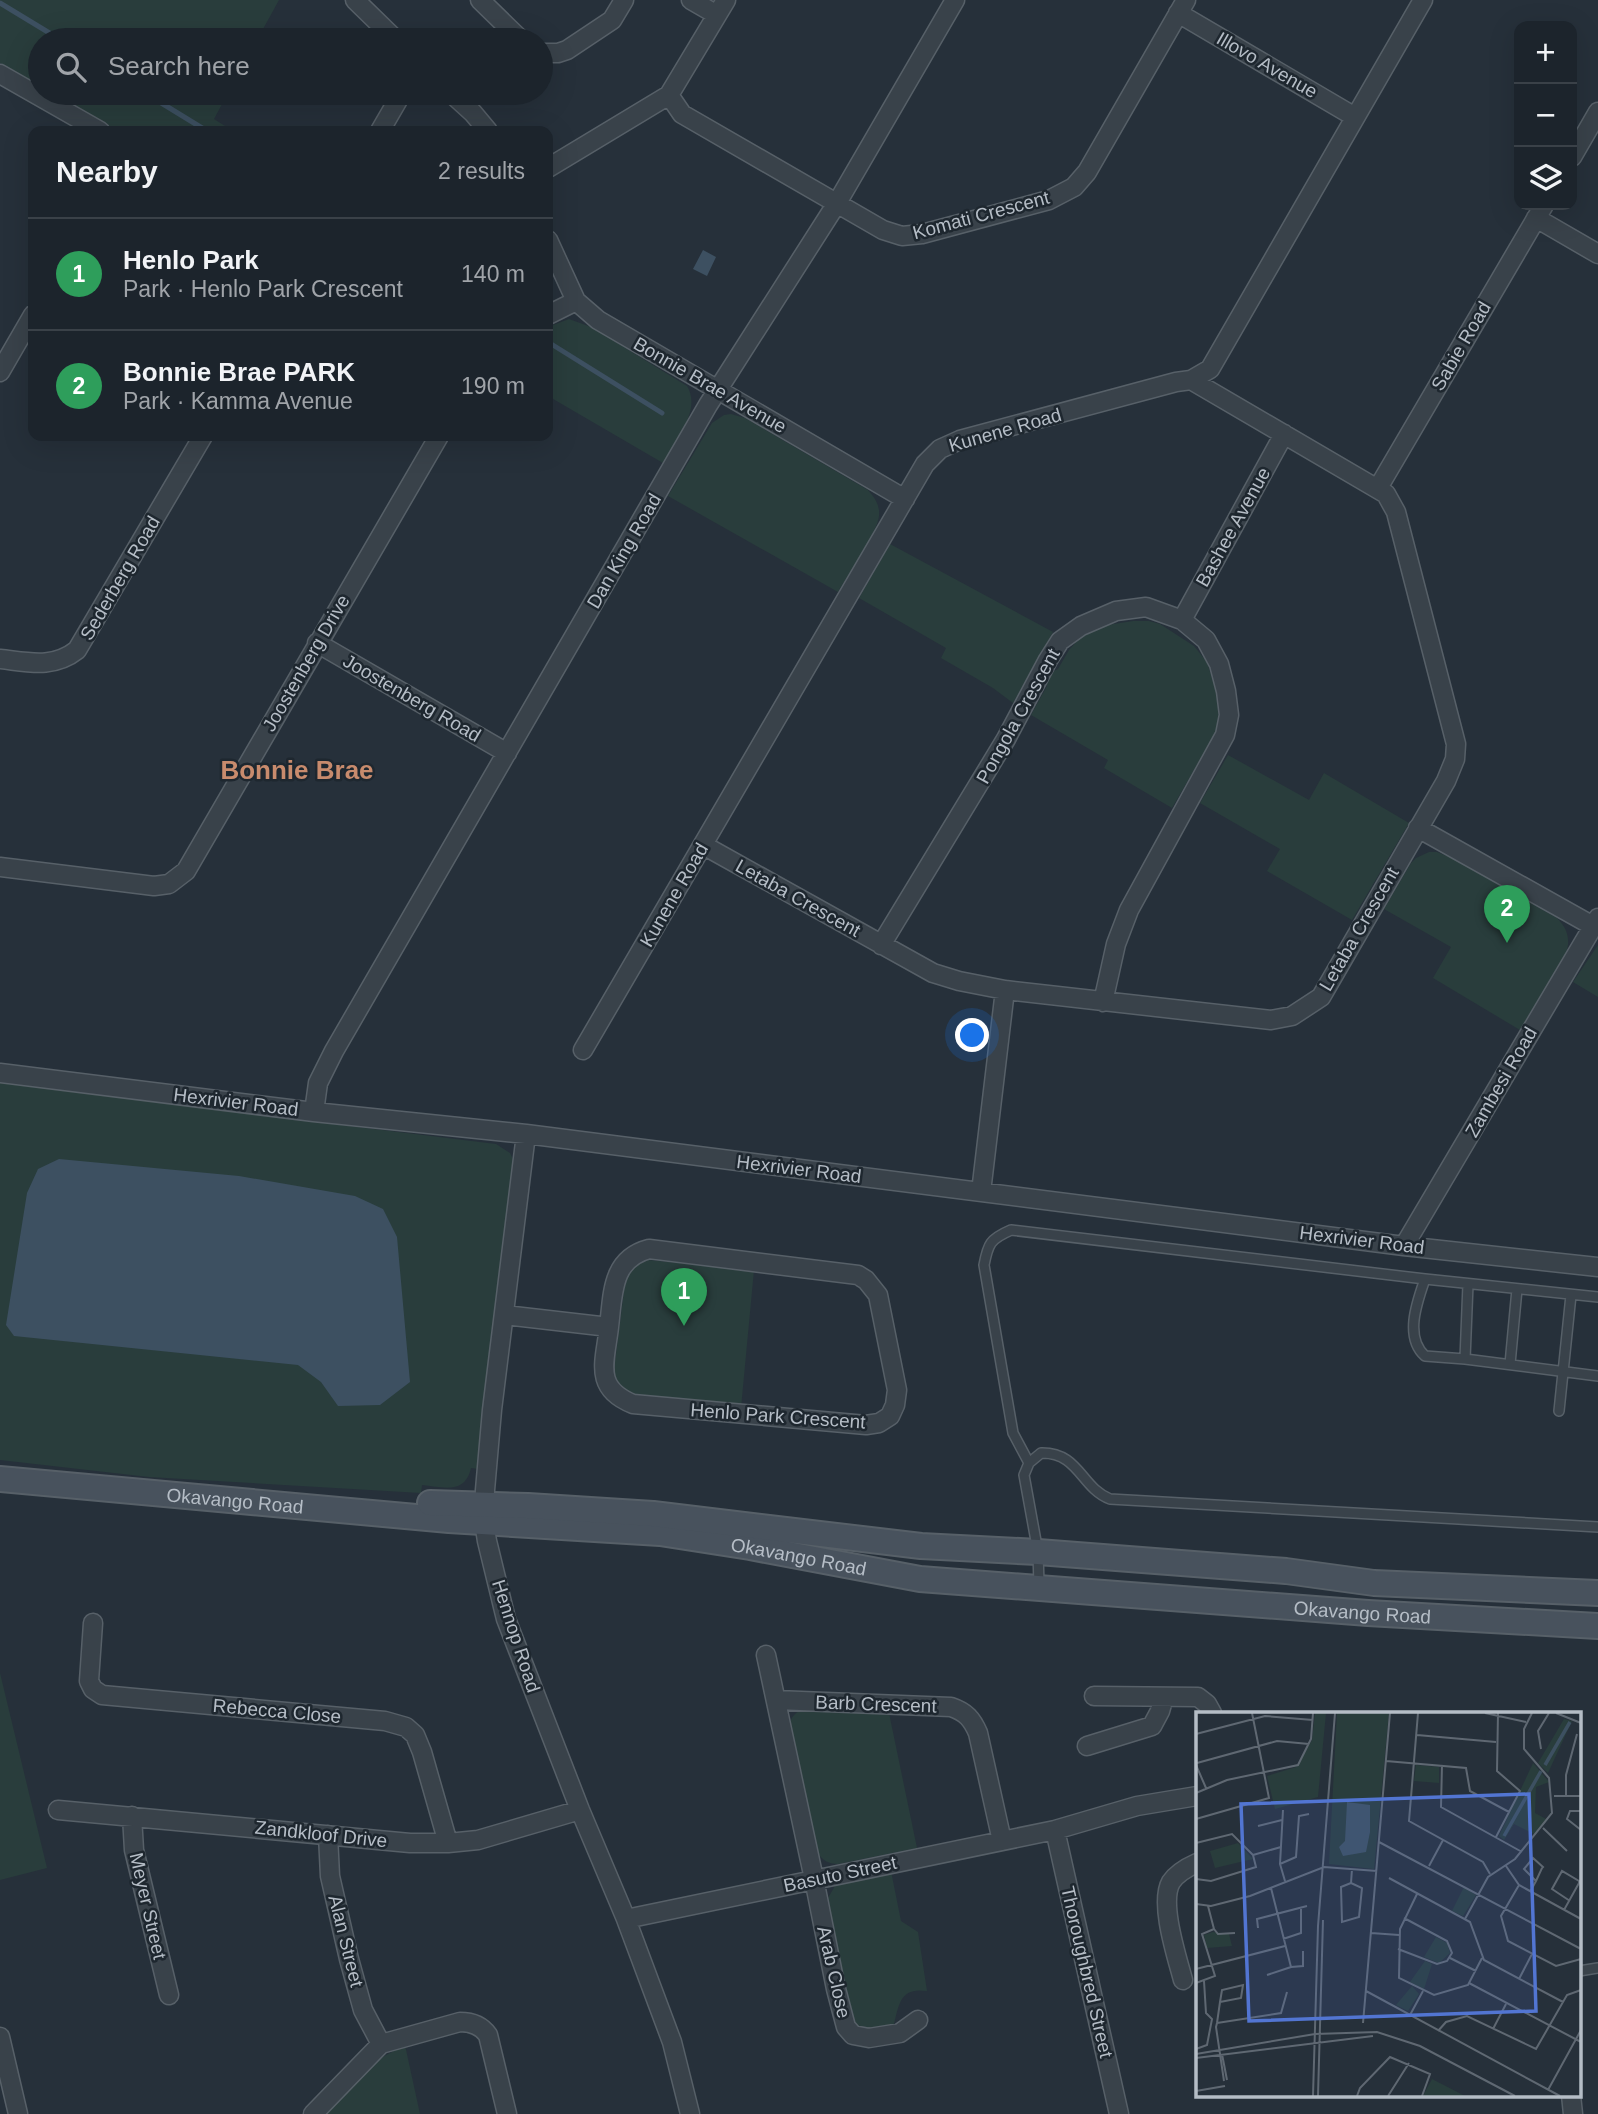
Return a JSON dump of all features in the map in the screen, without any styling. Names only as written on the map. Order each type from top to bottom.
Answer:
[{"type":"main road","name":"Okavango Road","points":[[0,1469],[158,1484],[315,1492],[421,1502],[484,1514],[653,1514],[921,1546],[1038,1552],[1286,1572],[1374,1583],[1598,1593]]},
{"type":"main road","name":"Okavango Road","points":[[0,1479],[484,1514],[660,1533],[920,1578],[1368,1613],[1598,1626]]},
{"type":"street","points":[[355,0],[384,28]]},
{"type":"street","points":[[480,0],[509,28]]},
{"type":"street","points":[[553,53],[567,50],[612,20],[624,0]]},
{"type":"street","points":[[553,166],[669,95],[722,8],[691,0]]},
{"type":"street","name":"Dan King Road","points":[[314,1112],[318,1083],[334,1051],[718,390],[836,203],[955,0]]},
{"type":"street","name":"Kunene Road","points":[[583,1050],[932,455],[949,444],[1191,380],[1210,369],[1423,0]]},
{"type":"street","name":"Komati Crescent","points":[[669,95],[682,114],[883,230],[911,236],[1049,200],[1074,187],[1087,172],[1182,6]]},
{"type":"street","name":"Illovo Avenue","points":[[1182,6],[1355,117]]},
{"type":"street","points":[[0,74],[28,90]]},
{"type":"street","points":[[54,105],[91,126]]},
{"type":"street","points":[[383,126],[395,105]]},
{"type":"street","points":[[464,105],[484,126]]},
{"type":"street","points":[[1577,148],[1598,112]]},
{"type":"street","points":[[1540,211],[1598,254]]},
{"type":"street","name":"Sabie Road","points":[[1378,488],[1540,211]]},
{"type":"street","name":"Bonnie Brae Avenue","points":[[553,251],[576,301],[598,320],[905,499]]},
{"type":"street","points":[[553,312],[576,301]]},
{"type":"street","points":[[0,372],[28,324]]},
{"type":"street","name":"Letaba Crescent","points":[[703,845],[933,973],[959,981],[1005,990],[1271,1020],[1301,1012],[1321,997],[1453,765],[1456,744],[1396,512],[1387,494],[1191,380]]},
{"type":"street","name":"Bashee Avenue","points":[[1182,620],[1284,434]]},
{"type":"street","name":"Sederberg Road","points":[[0,659],[54,663],[77,650],[200,441]]},
{"type":"street","name":"Joostenberg Drive","points":[[0,867],[154,886],[169,884],[178,878],[192,862],[436,441]]},
{"type":"street","name":"Pongola Crescent","points":[[881,945],[1006,739],[1060,641],[1081,626],[1116,611],[1146,607],[1182,620],[1206,640],[1219,664],[1229,715],[1225,735],[1129,910],[1115,944],[1103,1002]]},
{"type":"street","name":"Joostenberg Road","points":[[317,643],[506,753]]},
{"type":"street","points":[[1418,828],[1596,922]]},
{"type":"street","name":"Zambesi Road","points":[[1405,1246],[1596,922]]},
{"type":"street","points":[[981,1192],[1005,990]]},
{"type":"street","name":"Hexrivier Road","points":[[0,1073],[314,1112],[526,1134],[1405,1246],[1598,1268]]},
{"type":"street","name":"Hennop Road","points":[[526,1134],[492,1410],[484,1514],[506,1619],[580,1810],[626,1919],[676,2054],[690,2114]]},
{"type":"street","name":"Henlo Park Crescent","points":[[649,1249],[858,1275],[866,1280],[878,1295],[895,1376],[895,1405],[890,1416],[879,1423],[866,1425],[633,1404],[613,1393],[606,1383],[609,1327],[615,1279],[622,1266],[638,1252],[649,1249]]},
{"type":"street","points":[[505,1315],[609,1327]]},
{"type":"street","name":"Rebecca Close","points":[[93,1623],[89,1681],[93,1689],[102,1695],[385,1721],[406,1727],[415,1735],[422,1752],[448,1843]]},
{"type":"street","points":[[766,1655],[814,1879]]},
{"type":"street","points":[[1094,1696],[1198,1697],[1211,1712]]},
{"type":"street","points":[[1087,1746],[1152,1726],[1164,1697]]},
{"type":"street","name":"Barb Crescent","points":[[776,1700],[951,1707],[961,1710],[974,1723],[978,1733],[1003,1841]]},
{"type":"street","name":"Basuto Street","points":[[626,1919],[1055,1830],[1137,1806],[1196,1796]]},
{"type":"street","name":"Zandkloof Drive","points":[[58,1810],[410,1843],[448,1843],[478,1840],[580,1810]]},
{"type":"street","name":"Meyer Street","points":[[132,1816],[134,1850],[169,1994]]},
{"type":"street","name":"Thoroughbred Street","points":[[1055,1830],[1119,2114]]},
{"type":"street","name":"Alan Street","points":[[328,1835],[330,1876],[349,1959],[363,2010],[381,2044]]},
{"type":"street","points":[[1183,1980],[1169,1927],[1168,1898],[1170,1883],[1184,1869],[1196,1863]]},
{"type":"street","name":"Arab Close","points":[[814,1879],[838,1999],[849,2031],[857,2037],[877,2037],[900,2033],[918,2020]]},
{"type":"street","points":[[313,2114],[381,2044],[460,2022],[479,2026],[485,2030],[491,2041],[507,2114]]},
{"type":"street","points":[[0,2037],[18,2114]]},
{"type":"street","points":[[1571,2096],[1573,2114]]},
{"type":"lane","points":[[1029,1463],[1013,1433],[984,1265],[988,1245],[1011,1230],[1598,1297]]},
{"type":"lane","points":[[1425,1279],[1418,1298],[1414,1330],[1416,1345],[1425,1356],[1598,1376]]},
{"type":"lane","points":[[1465,1359],[1468,1284]]},
{"type":"lane","points":[[1510,1364],[1517,1289]]},
{"type":"lane","points":[[1559,1411],[1571,1295]]},
{"type":"lane","points":[[1039,1588],[1038,1552],[1024,1475],[1029,1463],[1041,1453],[1058,1455],[1070,1461],[1098,1493],[1110,1499],[1598,1527]]},
{"type":"lane","points":[[1580,1971],[1598,1968]]},
{"type":"green space","points":[[0,0],[279,0],[264,28],[28,28],[28,80],[0,63]]},
{"type":"green space","points":[[72,105],[222,105],[214,119],[225,126],[108,126]]},
{"type":"green space","points":[[569,319],[591,327],[687,386],[691,395],[689,415],[663,463],[553,399],[553,325]]},
{"type":"green space","points":[[731,414],[745,418],[868,490],[875,499],[879,512],[877,523],[838,592],[668,496],[712,423]]},
{"type":"green space","points":[[890,544],[1053,632],[1013,703],[993,688],[941,658],[946,648],[859,598]]},
{"type":"green space","points":[[1133,621],[1160,624],[1194,646],[1207,662],[1220,704],[1215,734],[1172,808],[1104,768],[1108,760],[1031,715],[1052,672],[1058,669],[1078,640],[1088,632],[1107,625]]},
{"type":"green space","points":[[1228,755],[1309,800],[1324,773],[1409,823],[1352,920],[1267,871],[1280,849],[1200,803]]},
{"type":"green space","points":[[1429,852],[1452,858],[1557,918],[1566,930],[1566,953],[1520,1030],[1433,978],[1451,947],[1384,909],[1411,863]]},
{"type":"green space","points":[[1598,945],[1598,997],[1573,982]]},
{"type":"green space","points":[[0,1083],[496,1144],[510,1153],[515,1163],[479,1469],[471,1468],[468,1477],[458,1486],[445,1488],[422,1485],[421,1493],[149,1477],[0,1460]]},
{"type":"green space","points":[[648,1260],[754,1270],[741,1408],[637,1398],[620,1389],[614,1370],[625,1283],[634,1268]]},
{"type":"green space","points":[[0,1673],[47,1868],[0,1880]]},
{"type":"green space","points":[[806,1709],[889,1713],[917,1848],[838,1864],[828,1862],[818,1854],[790,1729],[794,1716]]},
{"type":"green space","points":[[891,1871],[901,1921],[918,1932],[927,1991],[918,1990],[906,1994],[900,2003],[894,2024],[875,2031],[859,2028],[851,2017],[828,1898],[835,1886],[841,1882]]},
{"type":"green space","points":[[405,2045],[420,2114],[324,2114],[379,2059]]},
{"type":"water","points":[[703,250],[716,257],[707,276],[693,269]]},
{"type":"water","points":[[59,1159],[239,1176],[355,1196],[383,1209],[397,1237],[410,1382],[380,1405],[338,1406],[321,1382],[298,1365],[14,1336],[6,1325],[27,1193],[38,1169]]},
{"type":"waterway","points":[[0,3],[41,28]]},
{"type":"waterway","points":[[165,105],[199,126]]},
{"type":"waterway","points":[[553,345],[662,413]]},
{"type":"place","name":"Bonnie Brae PARK","points":[[1507,943]]},
{"type":"place","name":"Henlo Park","points":[[684,1326]]},
{"type":"district","name":"Bonnie Brae","points":[[297,770]]}]
